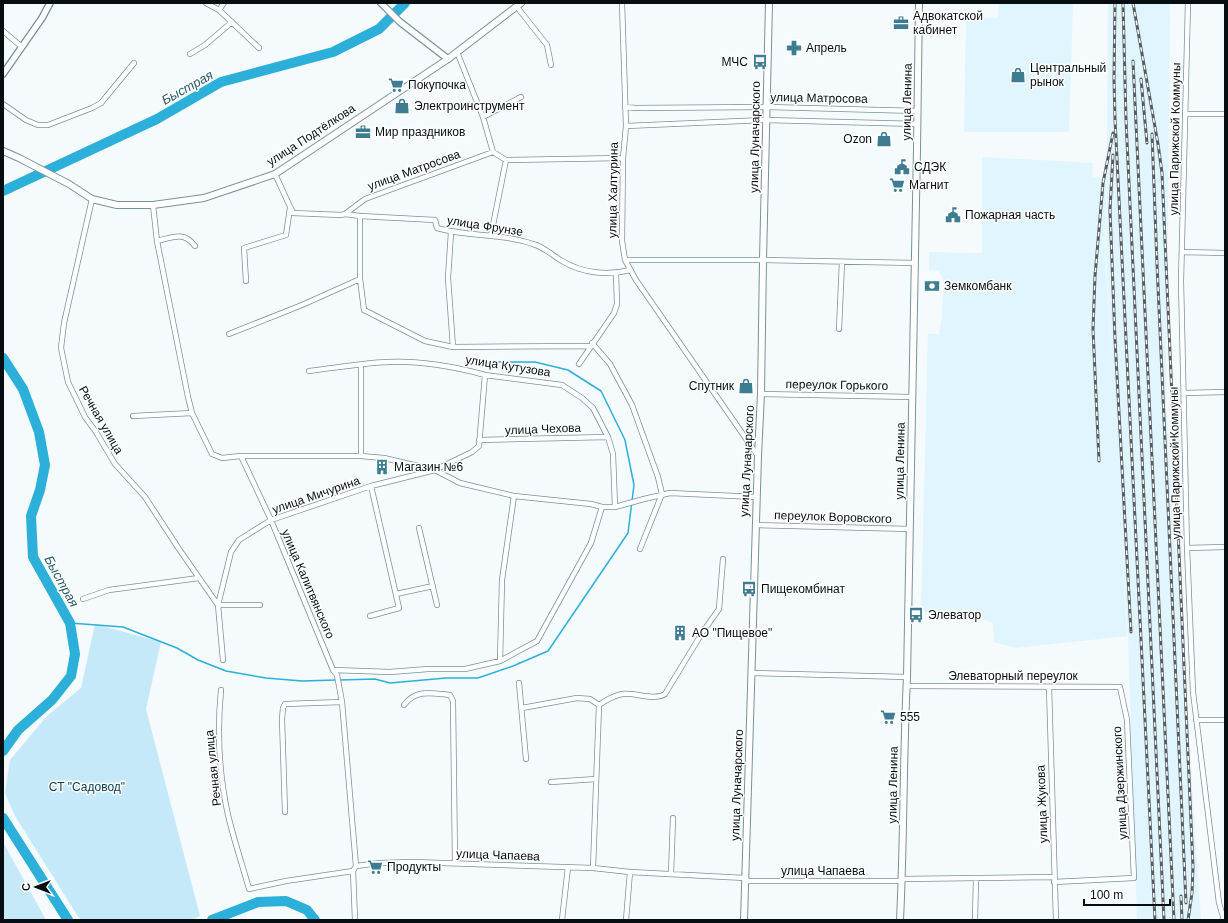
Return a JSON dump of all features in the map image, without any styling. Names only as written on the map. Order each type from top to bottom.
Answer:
[{"type":"main road","name":"улица Луначарского","points":[[744,920],[755,525],[761,394],[769,3]]},
{"type":"main road","name":"улица Ленина","points":[[900,920],[907,677],[919,3]]},
{"type":"main road","name":"улица Подтёлкова","points":[[3,151],[69,184],[92,199],[117,206],[153,205],[204,198],[275,174],[448,59],[519,5]]},
{"type":"street","points":[[3,74],[42,18],[50,3]]},
{"type":"street","points":[[206,3],[219,10],[259,48]]},
{"type":"street","points":[[219,10],[224,3]]},
{"type":"street","name":"улица Халтурина","points":[[622,3],[626,126],[623,158],[622,241],[626,260],[630,270],[758,456]]},
{"type":"street","name":"улица Парижской Коммуны","points":[[1188,3],[1181,281],[1187,548],[1193,692],[1219,903],[1224,920]]},
{"type":"street","points":[[382,4],[400,22],[448,59]]},
{"type":"street","name":"улица Подтёлкова","points":[[519,5],[547,45],[551,64]]},
{"type":"street","points":[[190,54],[205,45],[232,22]]},
{"type":"street","points":[[3,31],[22,47]]},
{"type":"street","points":[[457,52],[483,116],[493,152],[506,160],[623,158]]},
{"type":"street","points":[[3,104],[26,120],[38,126],[48,125],[101,103],[134,63]]},
{"type":"street","points":[[483,116],[521,97]]},
{"type":"street","name":"улица Матросова","points":[[625,107],[767,107],[918,111]]},
{"type":"street","points":[[1185,114],[1225,114]]},
{"type":"street","name":"улица Матросова","points":[[626,126],[766,120],[918,124]]},
{"type":"street","name":"улица Матросова","points":[[345,214],[365,199],[493,152]]},
{"type":"street","points":[[491,235],[506,160]]},
{"type":"street","points":[[275,174],[294,213],[345,214],[360,216]]},
{"type":"street","name":"Речная улица","points":[[92,199],[64,323],[61,348],[68,382],[85,417],[96,432],[115,464],[145,497],[218,605],[223,660]]},
{"type":"street","points":[[153,205],[158,241],[188,397],[192,413],[212,454],[222,458],[240,456],[361,456],[384,458],[435,470],[460,483],[514,496],[591,504],[602,507],[615,507],[662,494],[756,496]]},
{"type":"street","points":[[246,281],[244,248],[286,235],[290,206]]},
{"type":"street","name":"улица Фрунзе","points":[[360,216],[435,220],[437,228],[451,232],[491,235],[533,244],[577,268],[616,273],[630,270]]},
{"type":"street","name":"улица Кутузова","points":[[360,216],[360,279],[364,310],[425,341],[453,346],[591,344]]},
{"type":"street","points":[[451,232],[448,278],[453,346]]},
{"type":"street","points":[[158,241],[181,236],[190,239],[195,246]]},
{"type":"street","points":[[1182,252],[1225,253]]},
{"type":"street","points":[[626,260],[763,260],[915,263]]},
{"type":"street","points":[[839,329],[842,262]]},
{"type":"street","points":[[579,364],[591,344],[614,313],[617,304],[616,273]]},
{"type":"street","points":[[229,334],[302,305],[360,279]]},
{"type":"street","points":[[591,344],[610,364],[632,405],[658,477],[662,494],[640,549]]},
{"type":"street","name":"улица Кутузова","points":[[309,371],[388,362],[411,362],[562,385],[582,398],[593,408],[608,437],[613,454],[615,507]]},
{"type":"street","points":[[361,365],[361,456]]},
{"type":"street","points":[[435,470],[472,452],[479,446],[485,374]]},
{"type":"street","points":[[1184,393],[1225,392]]},
{"type":"street","name":"переулок Горького","points":[[761,394],[912,397]]},
{"type":"street","points":[[133,416],[192,413]]},
{"type":"street","name":"улица Чехова","points":[[479,440],[608,437]]},
{"type":"street","name":"улица Калитвянского","points":[[240,456],[271,520],[336,675],[342,700],[355,868],[355,920]]},
{"type":"street","name":"улица Мичурина","points":[[218,605],[231,552],[238,540],[271,520],[371,486],[435,470]]},
{"type":"street","points":[[370,616],[399,608],[371,486]]},
{"type":"street","points":[[500,661],[502,580],[514,496]]},
{"type":"street","points":[[333,670],[390,672],[428,669],[465,669],[500,661],[537,641],[591,543],[602,507]]},
{"type":"street","name":"переулок Воровского","points":[[755,525],[910,529]]},
{"type":"street","points":[[419,528],[437,605]]},
{"type":"street","points":[[1187,548],[1225,547]]},
{"type":"street","points":[[599,705],[610,698],[622,694],[655,696],[662,696],[665,694],[702,633],[719,609],[723,559]]},
{"type":"street","points":[[83,599],[109,590],[199,578]]},
{"type":"street","points":[[396,594],[433,586]]},
{"type":"street","points":[[218,605],[260,605]]},
{"type":"street","points":[[751,673],[907,677]]},
{"type":"street","points":[[519,683],[526,759]]},
{"type":"street","name":"Элеваторный переулок","points":[[906,686],[1120,687]]},
{"type":"street","name":"улица Жукова","points":[[1049,687],[1056,920]]},
{"type":"street","name":"улица Дзержинского","points":[[1120,687],[1127,720],[1134,878]]},
{"type":"street","name":"Речная улица","points":[[221,690],[218,716],[221,776],[228,815],[249,889]]},
{"type":"street","points":[[404,705],[409,698],[418,694],[450,695],[453,701],[455,864]]},
{"type":"street","points":[[522,708],[577,698],[590,699],[599,705]]},
{"type":"street","points":[[285,812],[282,719],[285,704],[342,700]]},
{"type":"street","points":[[593,868],[599,705]]},
{"type":"street","points":[[1196,720],[1225,720]]},
{"type":"street","points":[[551,782],[596,779]]},
{"type":"street","points":[[670,874],[672,818]]},
{"type":"street","name":"улица Чапаева","points":[[249,889],[380,863],[412,862],[593,868],[745,880],[1134,878]]},
{"type":"street","points":[[562,920],[568,867]]},
{"type":"street","points":[[626,920],[630,872]]},
{"type":"street","points":[[975,920],[976,878]]},
{"type":"shaded area","name":"Центральный рынок","points":[[999,3],[1073,3],[1069,132],[964,132],[966,17],[998,18]]},
{"type":"shaded area","points":[[1108,3],[1170,3],[1166,403],[1201,920],[1137,920],[1128,637],[1116,453],[1106,252]]},
{"type":"shaded area","points":[[982,157],[1093,163],[1092,177],[1106,180],[1105,251],[1127,636],[1016,648],[994,642],[993,623],[977,616],[921,612],[928,334],[939,334],[943,302],[943,279],[939,271],[929,270],[929,252],[982,253]]},
{"type":"green space","name":"СТ \"Садовод\"","points":[[95,624],[161,642],[146,709],[200,916],[191,920],[82,920],[79,918],[15,816],[5,793],[10,760],[47,716],[81,688]]},
{"type":"green space","points":[[3,842],[46,920],[3,920]]},
{"type":"waterway","name":"Быстрая","points":[[3,191],[157,119],[221,82],[333,52],[379,29],[405,3]]},
{"type":"waterway","name":"Быстрая","points":[[3,358],[23,389],[39,432],[45,465],[40,490],[31,516],[33,557],[70,623],[75,654],[71,676],[52,700],[18,730],[3,751]]},
{"type":"waterway","points":[[340,680],[375,679],[390,683],[446,678],[478,678],[513,666],[548,651],[628,533],[634,485],[625,440],[601,391],[568,370],[535,362],[497,362]]},
{"type":"waterway","points":[[70,623],[123,627],[177,648],[198,660],[226,671],[266,678],[302,681],[336,680]]},
{"type":"waterway","name":"Быстрая","points":[[3,818],[68,920]]},
{"type":"waterway","name":"Быстрая","points":[[212,920],[258,902],[286,901],[307,910],[315,920]]},
{"type":"railway","points":[[1115,3],[1115,119],[1155,920]]},
{"type":"railway","points":[[1123,3],[1126,120],[1164,920]]},
{"type":"railway","points":[[1133,3],[1162,173],[1193,867],[1192,893],[1188,920]]},
{"type":"railway","points":[[1133,61],[1174,920]]},
{"type":"railway","points":[[1141,79],[1147,143]]},
{"type":"railway","points":[[1099,461],[1093,329],[1095,276],[1103,183],[1113,133]]},
{"type":"railway","points":[[1152,134],[1186,903]]},
{"type":"railway","points":[[1113,155],[1110,210],[1115,339],[1131,632]]},
{"type":"railway","points":[[1181,896],[1182,920]]},
{"type":"place","name":"Адвокатской кабинет","points":[[901,23]]},
{"type":"place","name":"Апрель","points":[[794,48]]},
{"type":"place","name":"МЧС","points":[[760,62]]},
{"type":"place","name":"Центральный рынок","points":[[1018,75]]},
{"type":"place","name":"Покупочка","points":[[396,85]]},
{"type":"place","name":"Электроинструмент","points":[[402,106]]},
{"type":"place","name":"Мир праздников","points":[[363,132]]},
{"type":"place","name":"Ozon","points":[[884,139]]},
{"type":"place","name":"СДЭК","points":[[902,167]]},
{"type":"place","name":"Магнит","points":[[897,185]]},
{"type":"place","name":"Пожарная часть","points":[[953,215]]},
{"type":"place","name":"Земкомбанк","points":[[932,286]]},
{"type":"place","name":"Спутник","points":[[746,386]]},
{"type":"place","name":"Магазин №6","points":[[382,467]]},
{"type":"place","name":"Пищекомбинат","points":[[749,589]]},
{"type":"place","name":"Элеватор","points":[[916,615]]},
{"type":"place","name":"АО \"Пищевое\"","points":[[680,633]]},
{"type":"place","name":"555","points":[[888,717]]},
{"type":"place","name":"Продукты","points":[[375,867]]}]
